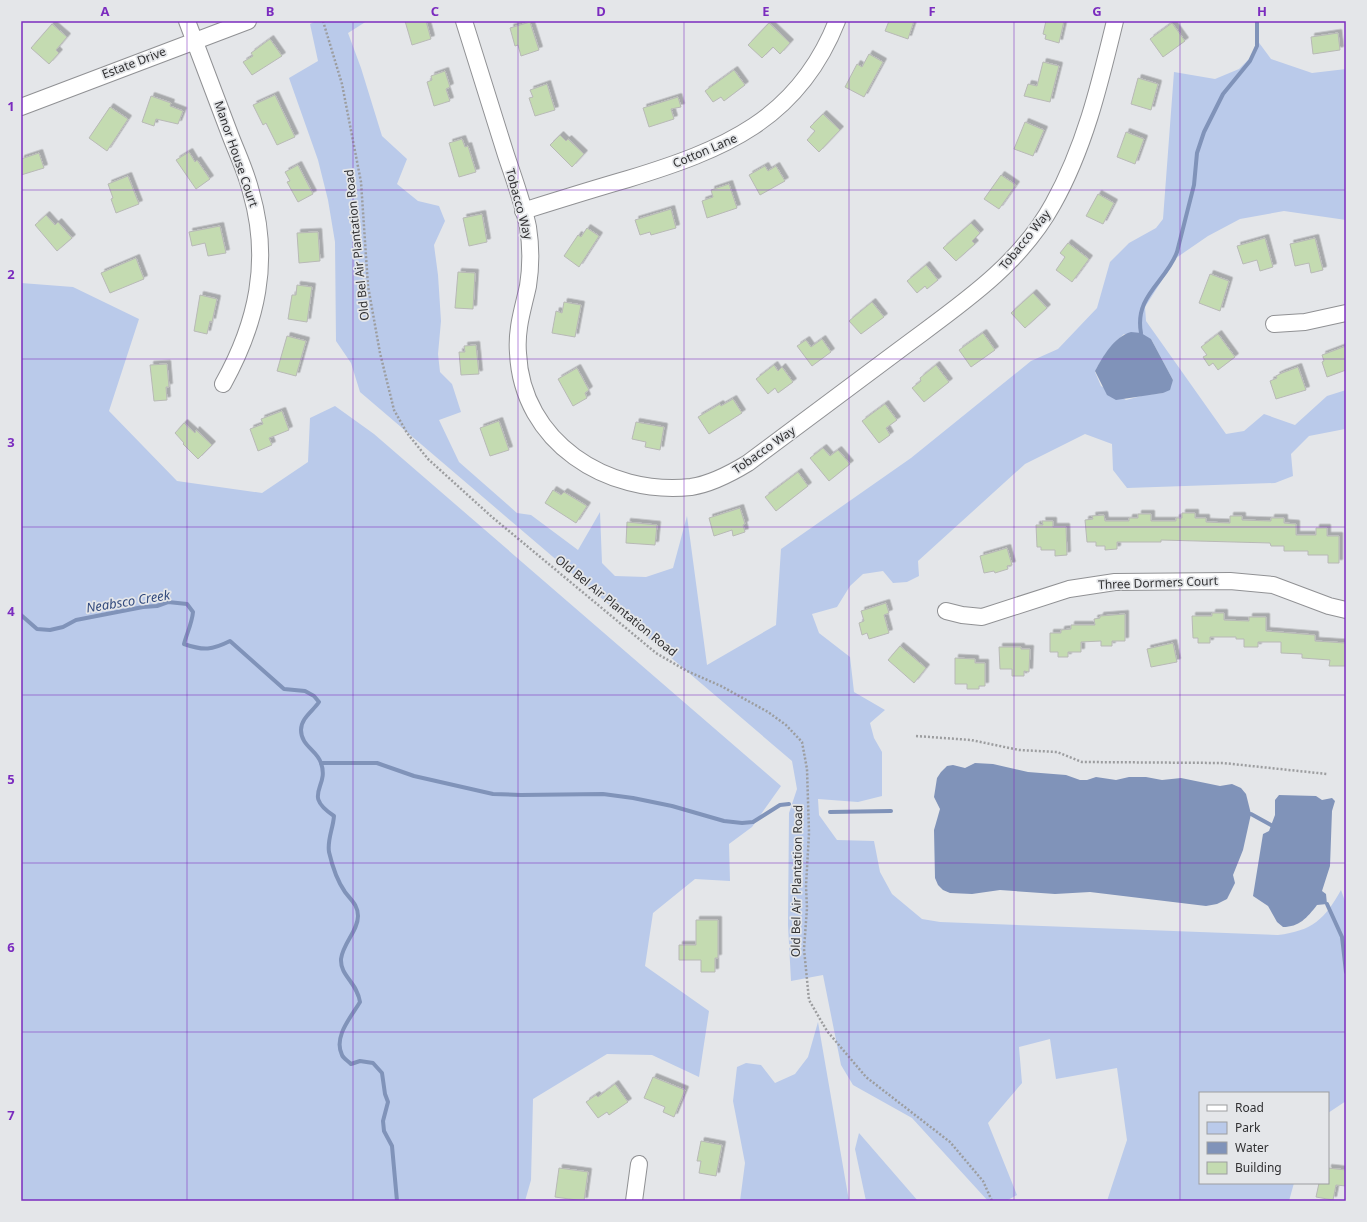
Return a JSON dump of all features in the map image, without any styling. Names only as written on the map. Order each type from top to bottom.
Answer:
[{"type":"street","name":"Manor House Court","points":[[187,21],[251,190],[259,228],[260,282],[256,305],[236,360],[223,384]]},
{"type":"street","name":"Estate Drive","points":[[21,107],[248,21]]},
{"type":"street","name":"Tobacco Way","points":[[464,21],[524,210],[530,243],[528,286],[518,328],[518,354],[525,391],[533,410],[544,427],[558,443],[590,468],[628,483],[669,488],[692,486],[709,482],[729,474],[748,463],[973,295],[1010,261],[1035,232],[1053,205],[1063,184],[1083,136],[1097,94],[1115,21]]},
{"type":"street","name":"Cotton Lane","points":[[524,210],[689,160],[745,133],[771,114],[790,96],[807,76],[820,55],[837,21]]},
{"type":"street","points":[[1274,324],[1305,322],[1346,313]]},
{"type":"street","name":"Three Dormers Court","points":[[946,611],[962,616],[982,617],[1070,589],[1115,582],[1230,581],[1273,585],[1329,606],[1346,610]]},
{"type":"street","points":[[634,1201],[639,1164]]},
{"type":"path","name":"Old Bel Air Plantation Road","points":[[323,21],[342,84],[361,182],[368,286],[380,353],[394,410],[407,433],[428,458],[492,517],[656,653],[687,671],[721,686],[768,712],[786,725],[802,742],[807,769],[809,833],[806,886],[807,908],[804,948],[809,1000],[827,1031],[866,1077],[950,1142],[983,1181],[992,1201]]},
{"type":"path","points":[[916,736],[971,740],[1019,750],[1057,752],[1082,762],[1223,763],[1327,774]]},
{"type":"green space","points":[[316,21],[367,21],[348,33],[361,68],[382,136],[407,159],[397,184],[418,201],[439,206],[445,221],[434,245],[438,275],[441,321],[438,354],[440,372],[452,384],[461,412],[439,420],[459,462],[517,513],[531,515],[578,550],[600,512],[602,563],[615,576],[646,577],[673,568],[687,516],[707,665],[776,625],[781,549],[911,458],[1031,361],[1058,349],[1097,308],[1110,262],[1129,243],[1156,228],[1163,219],[1174,72],[1215,79],[1239,69],[1253,55],[1257,40],[1271,59],[1312,73],[1346,69],[1346,220],[1284,211],[1240,219],[1208,236],[1176,258],[1145,307],[1146,321],[1226,434],[1244,431],[1264,414],[1295,425],[1327,396],[1346,390],[1345,429],[1309,436],[1291,454],[1293,476],[1275,483],[1127,488],[1113,470],[1112,444],[1085,434],[1025,464],[918,561],[919,576],[907,582],[893,583],[883,571],[863,574],[850,586],[837,607],[812,614],[819,633],[850,657],[854,692],[885,710],[870,723],[874,738],[882,752],[882,796],[858,802],[818,799],[819,815],[837,840],[874,841],[880,872],[892,894],[922,919],[940,922],[1278,935],[1309,927],[1316,922],[1329,909],[1341,890],[1346,904],[1346,1101],[1329,1112],[1329,1092],[1199,1092],[1199,1184],[1294,1184],[1289,1201],[1107,1201],[1127,1140],[1117,1068],[1056,1079],[1050,1039],[1019,1047],[1022,1083],[988,1123],[1017,1195],[1006,1201],[988,1201],[912,1118],[853,1085],[841,1065],[823,975],[791,981],[788,925],[789,813],[797,789],[792,761],[360,392],[351,363],[336,341],[335,242],[328,200],[318,160],[289,78],[318,61],[310,24]],"holes":[[[1124,334],[1151,339],[1173,380],[1163,393],[1145,395],[1126,400],[1101,386],[1095,372],[1107,352]]]},
{"type":"green space","points":[[21,283],[73,287],[139,319],[109,411],[177,481],[262,493],[308,462],[310,418],[335,406],[374,434],[781,786],[752,827],[729,844],[730,881],[695,879],[653,913],[645,966],[709,1011],[699,1077],[652,1055],[607,1054],[533,1099],[531,1180],[525,1201],[21,1201]]},
{"type":"green space","points":[[818,1022],[849,1201],[740,1201],[745,1163],[733,1101],[737,1067],[746,1063],[761,1065],[775,1083],[795,1074],[808,1057]]},
{"type":"green space","points":[[859,1133],[918,1201],[866,1201],[855,1149]]},
{"type":"water","points":[[1131,332],[1141,333],[1151,339],[1173,380],[1170,390],[1163,393],[1116,400],[1107,395],[1095,371],[1105,353],[1114,343],[1125,334]]},
{"type":"water","points":[[975,763],[993,764],[1028,772],[1066,775],[1080,780],[1087,780],[1096,777],[1116,780],[1129,777],[1146,777],[1162,780],[1181,778],[1220,786],[1232,784],[1241,788],[1246,794],[1251,814],[1243,850],[1233,875],[1235,883],[1227,899],[1217,904],[1206,906],[1090,892],[1055,894],[1000,890],[972,894],[950,893],[943,890],[938,885],[935,878],[934,830],[940,809],[934,797],[937,778],[947,766],[953,765],[965,768]]},
{"type":"water","points":[[1279,795],[1316,796],[1322,800],[1332,798],[1335,801],[1332,811],[1330,866],[1322,891],[1326,894],[1327,904],[1317,905],[1306,918],[1289,927],[1283,927],[1277,922],[1268,906],[1253,896],[1263,834],[1269,831],[1275,815],[1275,800]]},
{"type":"building","points":[[405,21],[426,21],[431,39],[412,45]]},
{"type":"building","points":[[889,21],[914,21],[908,39],[885,31]]},
{"type":"building","points":[[1046,21],[1064,21],[1059,43],[1045,39],[1046,35],[1043,34]]},
{"type":"building","points":[[530,22],[539,50],[521,56],[518,45],[515,46],[510,28]]},
{"type":"building","points":[[769,23],[790,43],[780,54],[773,47],[762,58],[748,45]]},
{"type":"building","points":[[1172,23],[1185,41],[1163,57],[1150,39]]},
{"type":"building","points":[[52,24],[67,37],[56,50],[59,53],[49,64],[31,48]]},
{"type":"building","points":[[1338,33],[1340,50],[1313,54],[1311,37]]},
{"type":"building","points":[[270,39],[282,56],[252,75],[243,62],[253,56],[251,53]]},
{"type":"building","points":[[869,54],[883,62],[864,97],[845,87],[857,64],[862,67]]},
{"type":"building","points":[[1043,62],[1059,66],[1050,102],[1024,96],[1028,84],[1037,86]]},
{"type":"building","points":[[734,70],[745,85],[724,101],[721,97],[713,102],[705,91]]},
{"type":"building","points":[[445,71],[450,87],[446,89],[450,101],[434,106],[427,82],[432,80],[431,76]]},
{"type":"building","points":[[1138,78],[1158,84],[1151,110],[1131,104]]},
{"type":"building","points":[[547,84],[555,110],[535,116],[529,98],[533,97],[530,90]]},
{"type":"building","points":[[275,95],[295,137],[277,145],[266,123],[263,125],[253,105]]},
{"type":"building","points":[[151,96],[171,103],[170,106],[183,111],[178,124],[156,119],[154,126],[142,122]]},
{"type":"building","points":[[678,97],[681,107],[671,109],[674,119],[649,127],[643,108]]},
{"type":"building","points":[[110,107],[128,119],[107,151],[89,138]]},
{"type":"building","points":[[823,114],[840,130],[819,152],[807,140],[815,131],[810,127]]},
{"type":"building","points":[[1025,122],[1044,130],[1033,156],[1014,149]]},
{"type":"building","points":[[1126,132],[1144,139],[1135,164],[1117,157]]},
{"type":"building","points":[[560,135],[566,141],[568,139],[584,154],[572,167],[550,145]]},
{"type":"building","points":[[462,139],[465,147],[468,146],[476,172],[459,177],[449,143]]},
{"type":"building","points":[[189,152],[195,162],[197,160],[210,179],[196,189],[176,160]]},
{"type":"building","points":[[39,153],[44,168],[21,175],[21,159]]},
{"type":"building","points":[[298,165],[313,194],[298,202],[287,182],[290,181],[285,172]]},
{"type":"building","points":[[765,166],[768,171],[776,166],[785,181],[760,195],[749,175]]},
{"type":"building","points":[[1001,175],[1016,185],[999,209],[984,199]]},
{"type":"building","points":[[128,176],[139,204],[116,213],[108,184]]},
{"type":"building","points":[[729,184],[737,208],[707,218],[702,201],[713,197],[711,190]]},
{"type":"building","points":[[1098,194],[1114,203],[1103,224],[1086,216]]},
{"type":"building","points":[[671,209],[676,228],[651,235],[650,232],[640,235],[635,220]]},
{"type":"building","points":[[482,214],[487,242],[469,246],[463,218]]},
{"type":"building","points":[[46,215],[55,225],[58,222],[72,238],[57,251],[35,225]]},
{"type":"building","points":[[971,223],[980,233],[972,241],[975,244],[956,261],[943,248]]},
{"type":"building","points":[[220,226],[226,253],[208,256],[205,243],[192,246],[189,232]]},
{"type":"building","points":[[587,228],[599,236],[579,267],[564,256],[578,235],[581,237]]},
{"type":"building","points":[[318,232],[320,261],[299,263],[297,233]]},
{"type":"building","points":[[1265,238],[1273,267],[1260,271],[1257,260],[1243,264],[1237,246]]},
{"type":"building","points":[[1315,238],[1323,270],[1311,273],[1309,263],[1295,266],[1290,244]]},
{"type":"building","points":[[1068,243],[1089,259],[1072,282],[1056,270],[1065,257],[1060,253]]},
{"type":"building","points":[[136,258],[144,279],[110,293],[101,273]]},
{"type":"building","points":[[926,265],[938,280],[927,289],[925,286],[917,293],[907,281]]},
{"type":"building","points":[[458,272],[475,273],[473,309],[455,308]]},
{"type":"building","points":[[1210,274],[1229,281],[1220,311],[1199,303]]},
{"type":"building","points":[[297,285],[312,287],[307,322],[288,319],[292,295],[296,295]]},
{"type":"building","points":[[1033,293],[1047,308],[1025,328],[1011,313]]},
{"type":"building","points":[[200,295],[217,299],[212,322],[210,321],[207,334],[194,331]]},
{"type":"building","points":[[564,302],[581,305],[575,337],[552,333],[556,311],[562,313]]},
{"type":"building","points":[[872,302],[884,317],[861,334],[849,321]]},
{"type":"building","points":[[983,333],[995,350],[971,367],[959,350]]},
{"type":"building","points":[[1218,334],[1235,357],[1218,370],[1213,363],[1209,366],[1203,357],[1207,355],[1201,347]]},
{"type":"building","points":[[287,336],[306,341],[296,376],[277,371]]},
{"type":"building","points":[[822,339],[831,352],[812,366],[797,346],[806,340],[811,347]]},
{"type":"building","points":[[476,345],[479,374],[461,375],[459,352],[465,352],[464,346]]},
{"type":"building","points":[[1346,346],[1346,370],[1327,377],[1322,362],[1324,361],[1322,355]]},
{"type":"building","points":[[167,364],[169,387],[166,387],[167,400],[154,401],[150,365]]},
{"type":"building","points":[[774,365],[778,371],[782,367],[793,382],[778,393],[775,388],[768,394],[756,379]]},
{"type":"building","points":[[936,365],[949,382],[924,402],[912,388],[921,381],[920,378]]},
{"type":"building","points":[[1298,367],[1306,390],[1276,399],[1270,381],[1277,378],[1276,376],[1282,373]]},
{"type":"building","points":[[577,368],[589,390],[585,393],[587,398],[573,406],[558,379]]},
{"type":"building","points":[[733,399],[742,413],[709,434],[698,417],[720,404],[721,406]]},
{"type":"building","points":[[885,404],[897,420],[886,428],[890,435],[879,443],[862,421]]},
{"type":"building","points":[[282,411],[289,430],[269,438],[272,445],[258,451],[250,429],[263,424],[261,419]]},
{"type":"building","points":[[499,421],[509,450],[490,456],[480,428]]},
{"type":"building","points":[[636,422],[664,427],[660,450],[645,447],[646,442],[632,439]]},
{"type":"building","points":[[184,423],[195,433],[196,430],[212,445],[198,459],[183,444],[184,443],[175,433]]},
{"type":"building","points":[[823,448],[830,456],[838,450],[850,464],[829,481],[810,458]]},
{"type":"building","points":[[798,472],[808,486],[776,511],[765,497]]},
{"type":"building","points":[[553,490],[561,495],[564,492],[587,506],[576,523],[545,503]]},
{"type":"building","points":[[740,508],[745,524],[743,525],[745,532],[733,536],[732,530],[714,536],[709,518]]},
{"type":"building","points":[[1182,513],[1195,513],[1195,518],[1206,518],[1206,522],[1230,523],[1230,516],[1242,516],[1242,520],[1271,521],[1271,518],[1284,518],[1284,523],[1296,524],[1296,535],[1316,535],[1316,528],[1327,528],[1327,536],[1339,536],[1339,563],[1328,563],[1328,555],[1308,555],[1308,551],[1284,551],[1284,546],[1271,546],[1270,543],[1161,540],[1161,542],[1117,542],[1117,549],[1105,550],[1105,546],[1096,546],[1096,542],[1087,542],[1085,520],[1093,519],[1092,516],[1104,515],[1105,521],[1129,521],[1129,518],[1138,518],[1138,514],[1151,514],[1151,521],[1176,521],[1176,518],[1182,518]]},
{"type":"building","points":[[1042,521],[1053,521],[1053,527],[1066,527],[1067,555],[1055,556],[1055,550],[1041,550],[1041,547],[1037,547],[1036,525],[1043,525]]},
{"type":"building","points":[[627,522],[657,525],[655,545],[626,543]]},
{"type":"building","points":[[1007,548],[1012,565],[1007,566],[1008,569],[995,573],[994,571],[984,573],[980,556]]},
{"type":"building","points":[[886,603],[889,613],[884,615],[889,633],[869,639],[867,633],[862,635],[859,623],[864,621],[861,611]]},
{"type":"building","points":[[1212,613],[1224,613],[1224,620],[1249,621],[1249,617],[1266,617],[1266,631],[1315,635],[1315,641],[1346,643],[1346,666],[1329,666],[1330,660],[1302,658],[1302,654],[1281,653],[1281,642],[1258,642],[1258,647],[1244,647],[1244,639],[1236,639],[1236,637],[1210,637],[1210,643],[1198,643],[1198,638],[1193,638],[1192,616],[1212,616]]},
{"type":"building","points":[[1125,614],[1125,641],[1112,641],[1112,646],[1101,646],[1101,641],[1081,642],[1081,652],[1068,652],[1068,657],[1058,657],[1058,652],[1050,652],[1050,633],[1061,633],[1061,630],[1071,629],[1071,625],[1095,625],[1094,619],[1100,618],[1100,616]]},
{"type":"building","points":[[1173,643],[1177,662],[1151,667],[1147,649]]},
{"type":"building","points":[[900,646],[926,668],[914,683],[888,660]]},
{"type":"building","points":[[999,647],[1021,647],[1021,649],[1030,649],[1029,672],[1024,671],[1024,676],[1012,676],[1012,669],[1000,669]]},
{"type":"building","points":[[955,658],[975,659],[975,663],[985,663],[985,686],[979,686],[979,689],[967,689],[967,684],[955,684]]},
{"type":"building","points":[[696,920],[718,920],[718,958],[715,958],[715,972],[701,972],[701,960],[679,960],[679,945],[696,945]]},
{"type":"building","points":[[653,1077],[685,1090],[674,1117],[663,1112],[665,1107],[644,1098]]},
{"type":"building","points":[[615,1084],[628,1102],[609,1115],[607,1112],[598,1118],[586,1102],[596,1095],[598,1097]]},
{"type":"building","points":[[701,1141],[722,1145],[716,1176],[699,1173],[701,1161],[697,1161]]},
{"type":"building","points":[[559,1168],[588,1172],[584,1201],[555,1197]]},
{"type":"building","points":[[1329,1168],[1346,1170],[1346,1186],[1336,1185],[1333,1200],[1316,1197],[1319,1184],[1329,1184]]},
{"type":"waterway","points":[[1141,333],[1140,320],[1146,299],[1172,263],[1177,252],[1194,185],[1197,153],[1204,132],[1223,94],[1250,61],[1257,46],[1257,21]]},
{"type":"waterway","name":"Neabsco Creek","points":[[21,615],[37,629],[50,630],[63,627],[76,620],[143,607],[157,606],[168,602],[187,604],[193,612],[191,624],[184,644],[197,648],[213,648],[230,641],[284,689],[305,691],[314,696],[319,702],[303,722],[301,730],[306,744],[321,763],[323,772],[318,791],[319,802],[334,816],[329,843],[329,852],[334,868],[342,888],[352,900],[358,912],[356,927],[342,953],[341,965],[356,989],[360,1002],[344,1027],[341,1034],[340,1048],[344,1058],[351,1064],[360,1061],[373,1063],[382,1073],[385,1094],[388,1102],[383,1121],[384,1131],[392,1146],[397,1201]]},
{"type":"waterway","points":[[321,763],[377,763],[414,776],[493,794],[603,794],[633,798],[672,806],[724,821],[742,823],[753,822],[780,805],[789,804]]},
{"type":"waterway","points":[[830,812],[891,811]]},
{"type":"waterway","points":[[1251,814],[1271,825]]},
{"type":"waterway","points":[[1327,904],[1342,937],[1346,972]]}]
